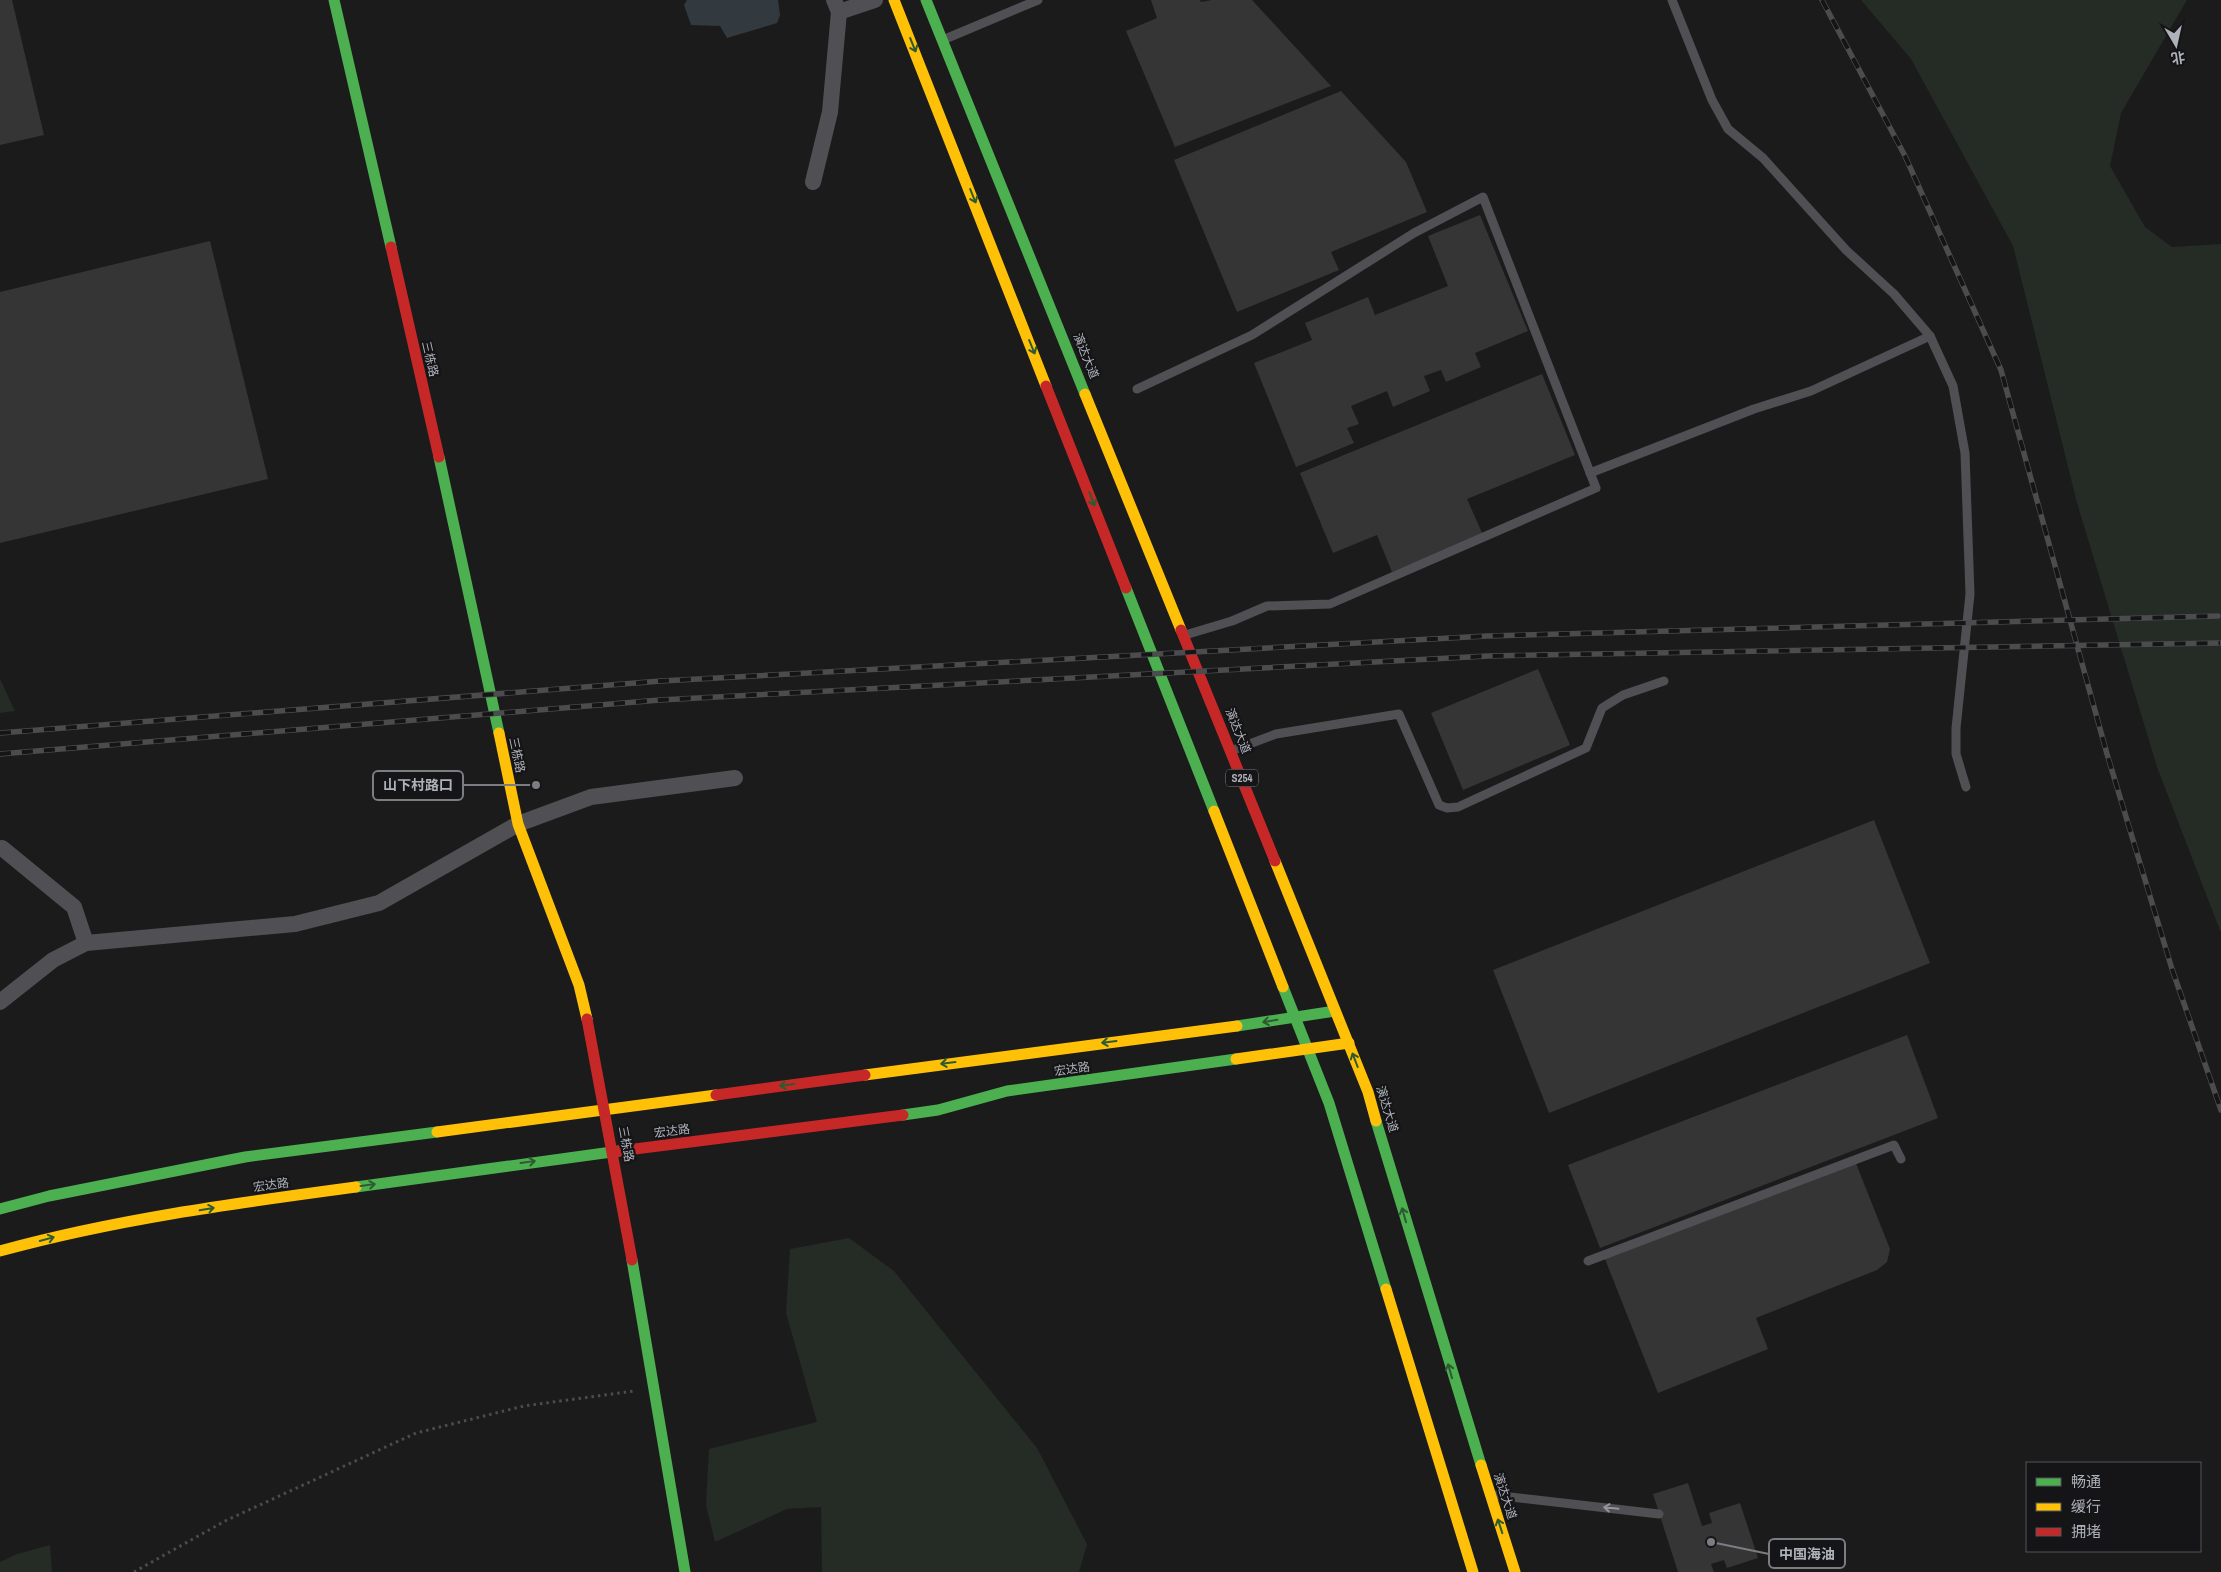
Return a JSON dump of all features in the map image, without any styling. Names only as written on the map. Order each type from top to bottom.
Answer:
[{"type":"main road","name":"三栋路","points":[[334,0],[477,624],[518,824],[579,985],[613,1152],[685,1572]]},
{"type":"main road","points":[[894,0],[1332,1112],[1473,1572]]},
{"type":"main road","name":"演达大道","points":[[926,0],[1368,1092],[1456,1389],[1515,1572]]},
{"type":"main road","name":"宏达路","points":[[0,1209],[49,1196],[245,1157],[1335,1011]]},
{"type":"main road","name":"宏达路","points":[[0,1251],[55,1236],[245,1202],[938,1110],[1007,1092],[1348,1043]]},
{"type":"street","points":[[813,182],[830,112],[837,6],[875,0]]},
{"type":"street","points":[[0,1002],[54,960],[86,943],[295,924],[379,902],[518,824],[591,797],[735,778]]},
{"type":"street","points":[[2,848],[74,907],[86,943]]},
{"type":"lane","points":[[942,40],[1038,0]]},
{"type":"lane","points":[[1672,0],[1712,100],[1728,129],[1764,158],[1846,250],[1894,294],[1930,336],[1953,386],[1965,453],[1970,594],[1956,728],[1956,754],[1966,787]]},
{"type":"lane","points":[[1137,389],[1252,335],[1414,233],[1483,197],[1596,488],[1330,604],[1267,606],[1232,622],[1184,635]]},
{"type":"lane","points":[[1590,473],[1754,409],[1811,391],[1930,336]]},
{"type":"lane","points":[[1231,751],[1276,734],[1399,714],[1439,805],[1447,808],[1458,807],[1586,748],[1602,708],[1623,695],[1664,681]]},
{"type":"lane","points":[[1588,1261],[1894,1146],[1901,1159]]},
{"type":"lane","points":[[1490,1495],[1660,1514]]},
{"type":"path","points":[[134,1572],[225,1521],[416,1433],[524,1406],[654,1388]]},
{"type":"shaded area","points":[[687,0],[778,0],[780,15],[777,23],[727,38],[720,26],[691,25],[684,5]]},
{"type":"shaded area","points":[[1861,0],[2187,0],[2121,113],[2110,166],[2145,227],[2172,247],[2221,244],[2221,933],[2157,767],[2077,503],[2013,246],[1911,59]]},
{"type":"shaded area","points":[[0,679],[15,711],[0,713]]},
{"type":"shaded area","points":[[849,1238],[894,1271],[1037,1448],[1087,1544],[1079,1572],[822,1572],[821,1507],[787,1509],[715,1542],[706,1505],[709,1449],[817,1422],[786,1313],[790,1249]]},
{"type":"shaded area","points":[[50,1545],[52,1572],[0,1572],[0,1562],[17,1554]]},
{"type":"building","points":[[0,0],[12,0],[44,135],[0,145]]},
{"type":"building","points":[[1151,0],[1200,0],[1201,2],[1212,0],[1252,0],[1331,86],[1175,147],[1126,31],[1157,18]]},
{"type":"building","points":[[1341,91],[1406,162],[1427,212],[1331,252],[1339,270],[1237,312],[1174,160]]},
{"type":"building","points":[[1480,215],[1528,331],[1475,353],[1481,367],[1446,382],[1441,370],[1424,376],[1430,391],[1393,407],[1387,391],[1351,406],[1359,424],[1347,428],[1354,443],[1296,467],[1254,363],[1312,340],[1305,323],[1368,297],[1375,315],[1448,286],[1428,236]]},
{"type":"building","points":[[210,241],[268,479],[0,543],[0,292]]},
{"type":"building","points":[[1542,374],[1575,455],[1467,499],[1483,535],[1392,572],[1377,535],[1333,553],[1300,473]]},
{"type":"building","points":[[1538,669],[1570,745],[1463,790],[1431,713]]},
{"type":"building","points":[[1874,820],[1930,963],[1549,1113],[1493,970]]},
{"type":"building","points":[[1907,1035],[1938,1118],[1600,1248],[1568,1165]]},
{"type":"building","points":[[1855,1161],[1890,1249],[1887,1262],[1877,1270],[1756,1318],[1768,1349],[1658,1393],[1605,1259]]},
{"type":"building","points":[[1688,1483],[1702,1526],[1712,1523],[1709,1513],[1740,1503],[1758,1558],[1727,1568],[1724,1560],[1711,1564],[1714,1572],[1678,1572],[1653,1494]]},
{"type":"railway","points":[[1822,0],[1905,156],[2001,370],[2107,754],[2172,969],[2221,1110]]},
{"type":"railway","points":[[0,733],[661,681],[1487,636],[2218,616]]},
{"type":"railway","points":[[0,754],[660,700],[1488,656],[2220,643]]},
{"type":"traffic: fast","points":[[334,0],[391,247]]},
{"type":"traffic: fast","points":[[926,0],[1085,394]]},
{"type":"traffic: fast","points":[[439,457],[499,733]]},
{"type":"traffic: fast","points":[[1126,588],[1214,811]]},
{"type":"traffic: fast","points":[[1283,987],[1329,1103],[1386,1289]]},
{"type":"traffic: fast","points":[[1237,1026],[1335,1011]]},
{"type":"traffic: fast","points":[[903,1115],[938,1110],[1007,1091],[1236,1059]]},
{"type":"traffic: fast","points":[[1376,1121],[1481,1465]]},
{"type":"traffic: fast","points":[[0,1209],[49,1196],[245,1157],[437,1132]]},
{"type":"traffic: fast","points":[[356,1187],[619,1151]]},
{"type":"traffic: fast","points":[[632,1260],[685,1572]]},
{"type":"traffic: slow","points":[[894,0],[1046,386]]},
{"type":"traffic: slow","points":[[1085,394],[1181,630]]},
{"type":"traffic: slow","points":[[499,733],[518,824],[579,985],[587,1019]]},
{"type":"traffic: slow","points":[[1214,811],[1283,987]]},
{"type":"traffic: slow","points":[[1275,861],[1368,1092],[1376,1121]]},
{"type":"traffic: slow","points":[[865,1075],[1237,1026]]},
{"type":"traffic: slow","points":[[1236,1059],[1349,1043]]},
{"type":"traffic: slow","points":[[437,1132],[716,1095]]},
{"type":"traffic: slow","points":[[0,1251],[132,1221],[356,1187]]},
{"type":"traffic: slow","points":[[1386,1289],[1473,1572]]},
{"type":"traffic: slow","points":[[1481,1465],[1515,1572]]},
{"type":"traffic: jam","points":[[391,247],[439,457]]},
{"type":"traffic: jam","points":[[1046,386],[1126,588]]},
{"type":"traffic: jam","points":[[1181,630],[1275,861]]},
{"type":"traffic: jam","points":[[587,1019],[632,1260]]},
{"type":"traffic: jam","points":[[716,1095],[865,1075]]},
{"type":"traffic: jam","points":[[619,1151],[903,1115]]},
{"type":"place","name":"山下村路口","points":[[536,785]]},
{"type":"place","name":"中国海油","points":[[1711,1542]]}]
